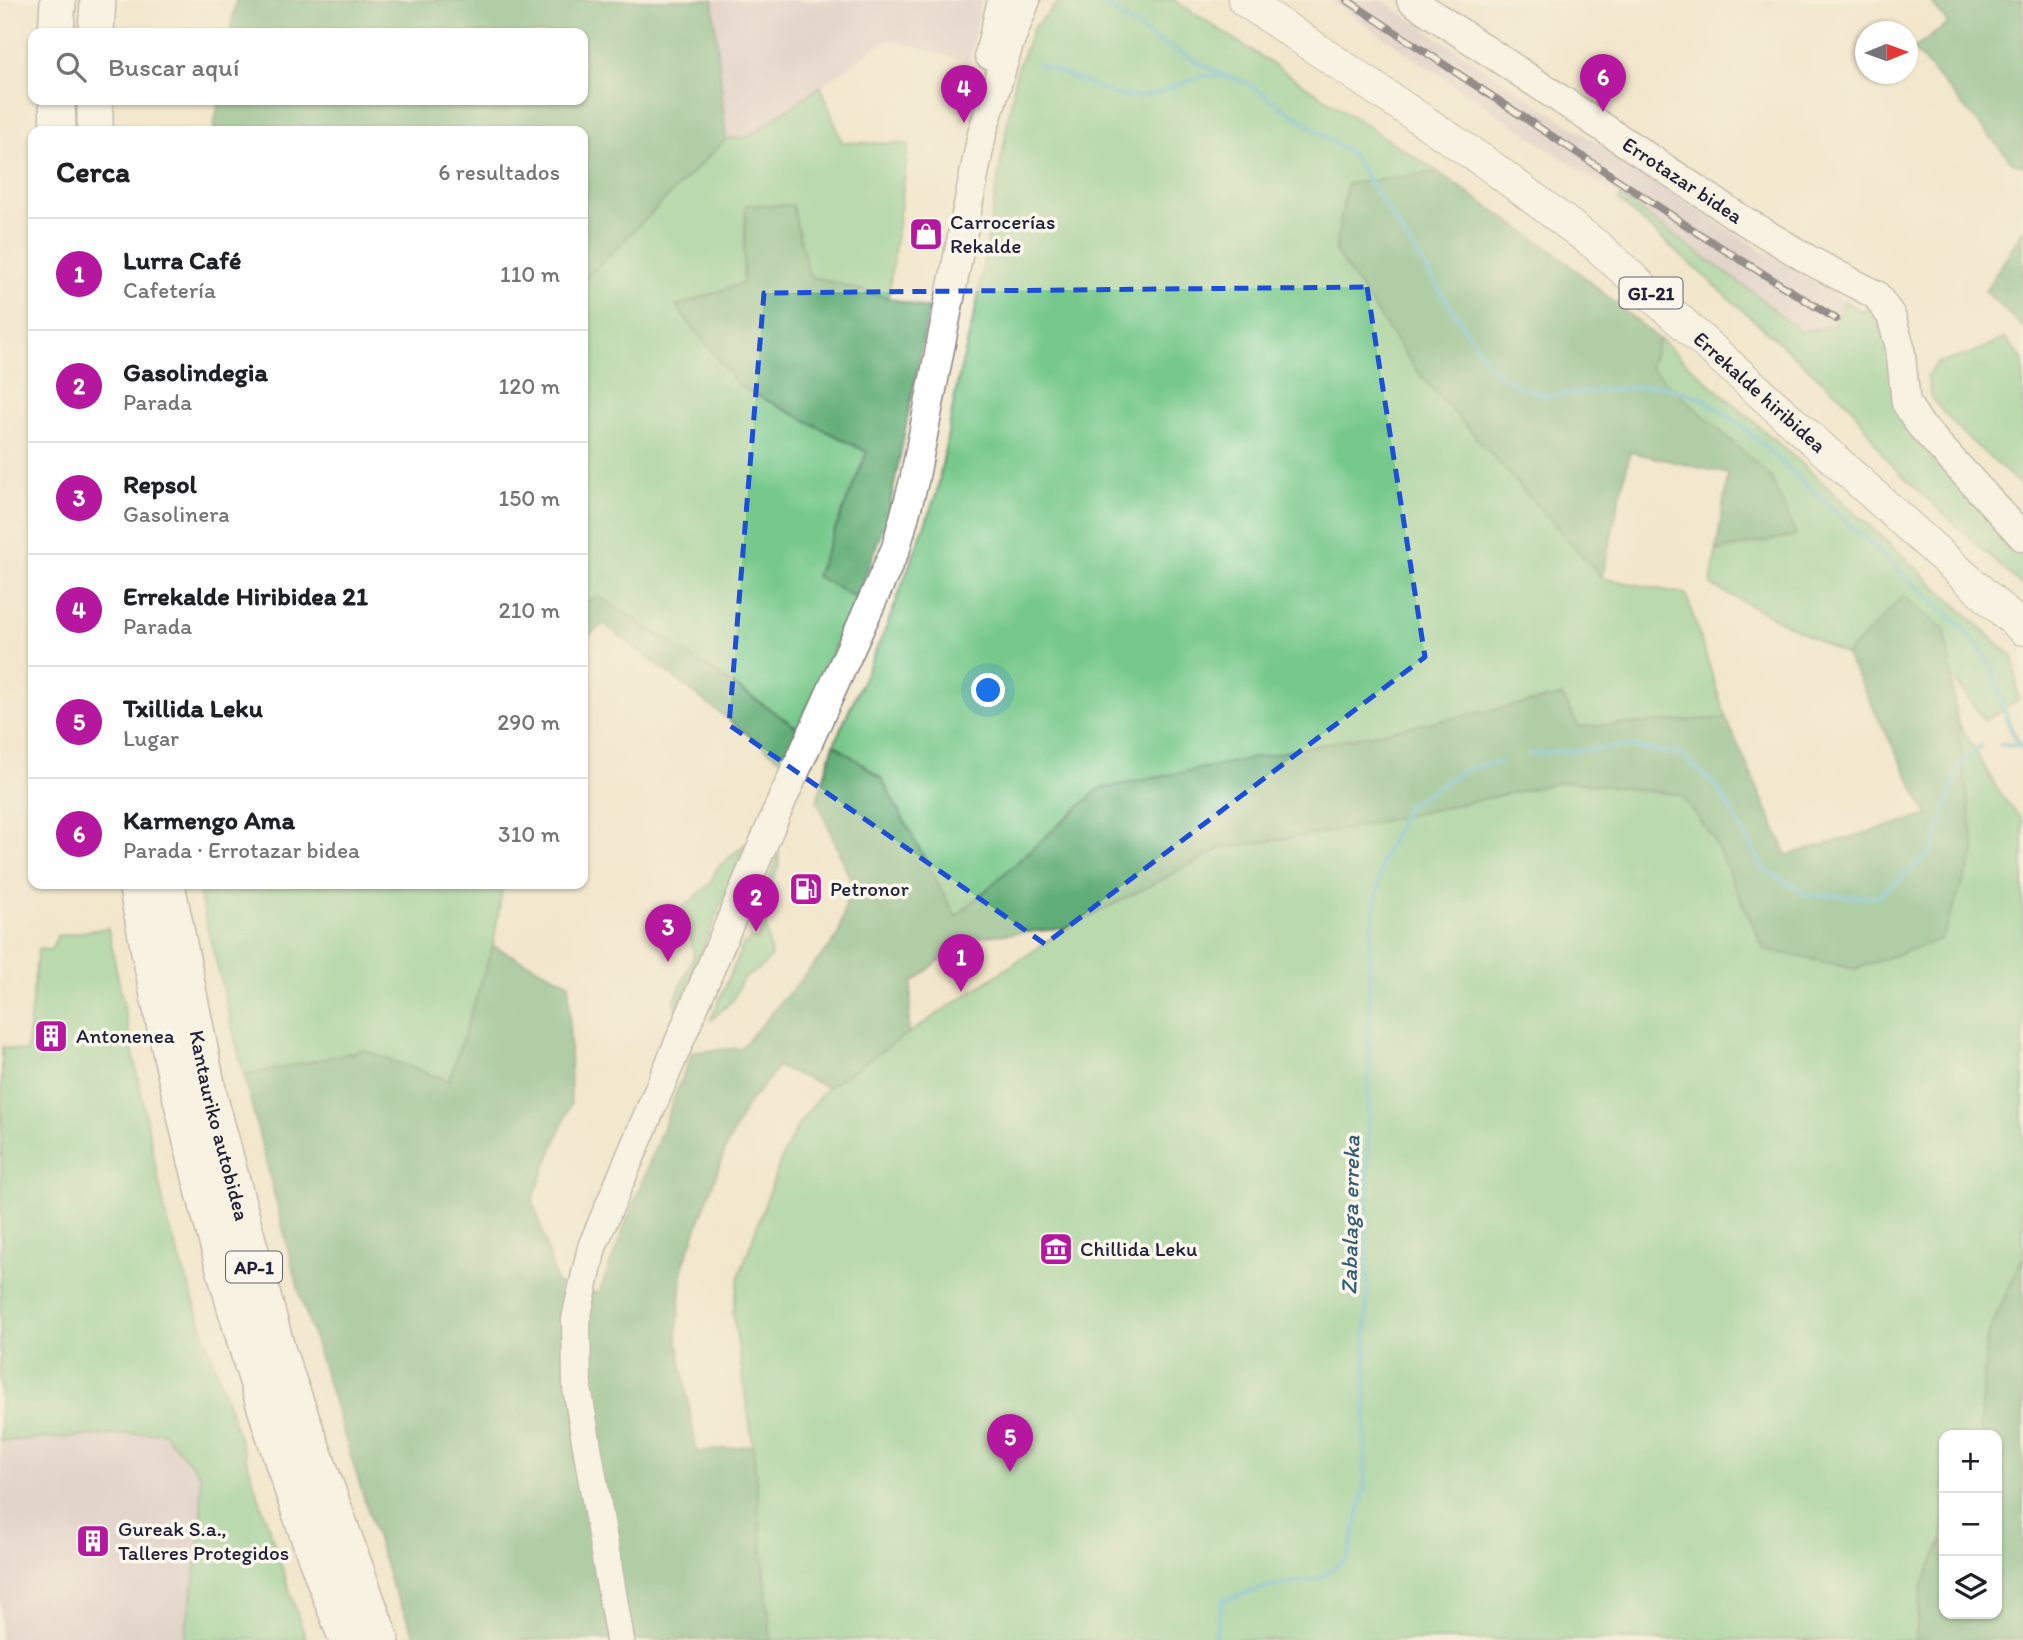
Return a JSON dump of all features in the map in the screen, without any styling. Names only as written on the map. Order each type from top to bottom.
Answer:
[{"type":"highway","points":[[56,28],[58,0]]},
{"type":"highway","points":[[96,28],[98,0]]},
{"type":"highway","points":[[57,105],[58,126]]},
{"type":"highway","points":[[95,105],[95,126]]},
{"type":"highway","name":"Kantauriko autobidea","points":[[137,889],[181,1106],[221,1259],[288,1481],[347,1640]]},
{"type":"highway","name":"Kantauriko autobidea","points":[[168,889],[210,1099],[278,1352],[381,1640]]},
{"type":"main road","points":[[982,134],[988,59],[1002,0]]},
{"type":"main road","points":[[620,1640],[577,1388],[576,1319],[589,1258],[610,1198],[678,1047],[778,809],[896,548],[914,481],[982,134],[1009,44],[1026,0]]},
{"type":"main road","name":"Errekalde hiribidea","points":[[1244,0],[1489,165],[1596,245],[2023,629]]},
{"type":"main road","name":"Errekalde hiribidea","points":[[1273,0],[1495,151],[1588,220],[1668,285],[2023,606]]},
{"type":"main road","name":"Errotazar bidea","points":[[1411,0],[1738,217],[1811,261],[1876,295],[1891,316],[1900,346],[1906,403],[1920,425],[2023,537]]},
{"type":"highlighted area","points":[[1367,287],[1425,657],[1045,944],[729,725],[764,293]]},
{"type":"shaded area","points":[[713,0],[981,0],[969,62],[888,39],[748,137],[726,139]]},
{"type":"shaded area","points":[[1329,0],[1381,0],[1721,225],[1844,301],[1833,326],[1800,333],[1754,293],[1667,229]]},
{"type":"shaded area","points":[[163,1432],[200,1474],[202,1532],[184,1640],[0,1640],[0,1441]]},
{"type":"green space","points":[[236,0],[713,0],[726,139],[588,276],[588,126],[214,126],[218,105],[588,105],[588,28],[231,28]]},
{"type":"green space","points":[[1066,0],[1174,0],[1438,172],[1347,184],[1602,578],[1686,594],[1726,718],[1578,727],[1099,789],[956,917],[881,778],[834,744],[886,628],[937,492],[958,380],[976,308],[1016,73],[1033,28],[1057,4]]},
{"type":"green space","points":[[1930,0],[2023,0],[2023,166],[2012,162],[1918,55],[1918,45],[1948,24]]},
{"type":"green space","points":[[821,86],[842,142],[909,144],[888,298],[809,276],[792,205],[746,205],[739,386],[868,452],[816,575],[857,598],[798,728],[601,597],[588,601],[588,276],[726,139],[748,137]]},
{"type":"green space","points":[[1438,172],[1553,251],[1659,339],[1650,367],[1771,477],[1796,535],[1716,551],[1728,474],[1630,452],[1602,578],[1416,370],[1335,251],[1347,184]]},
{"type":"green space","points":[[1621,197],[1754,293],[1800,332],[1833,326],[1844,301],[1864,312],[1868,306],[1883,320],[1894,388],[2023,544],[2023,587],[1889,463],[1850,405],[1618,200]]},
{"type":"green space","points":[[746,205],[792,205],[809,276],[929,309],[889,511],[857,598],[816,576],[867,452],[739,386],[676,306],[743,283]]},
{"type":"green space","points":[[2023,230],[2023,328],[1985,291]]},
{"type":"green space","points":[[2005,338],[2023,360],[2023,487],[1962,433],[1931,398],[1927,376],[1937,363],[1968,355]]},
{"type":"green space","points":[[1659,339],[1800,462],[2014,658],[2018,700],[1985,721],[1951,675],[1945,630],[1903,596],[1846,655],[1711,585],[1716,551],[1795,535],[1650,367]]},
{"type":"green space","points":[[1903,596],[1945,630],[1975,851],[1941,939],[1855,969],[1764,949],[1713,838],[1681,795],[1566,781],[1332,832],[1222,848],[1068,928],[967,938],[912,983],[908,1034],[827,1087],[778,1067],[745,1108],[726,1148],[683,1266],[677,1336],[697,1452],[753,1445],[771,1640],[417,1640],[391,1584],[300,1295],[244,1076],[363,1050],[449,1081],[493,946],[569,983],[571,1103],[533,1199],[557,1284],[599,1293],[692,1052],[741,1048],[838,937],[851,881],[817,800],[834,744],[881,778],[956,917],[1099,789],[1562,696],[1579,727],[1726,718],[1787,855],[1928,815],[1846,655]]},
{"type":"green space","points":[[601,597],[798,728],[782,761],[604,624],[588,635],[588,601]]},
{"type":"green space","points":[[1957,720],[2002,797],[2023,821],[2023,1257],[1987,1337],[1980,1430],[1939,1430],[1939,1549],[1922,1586],[1915,1640],[771,1640],[753,1445],[733,1312],[739,1277],[780,1162],[798,1125],[827,1087],[1068,928],[1222,848],[1332,832],[1566,781],[1681,795],[1713,838],[1764,949],[1856,969],[1941,938],[1975,851]]},
{"type":"green space","points":[[746,843],[676,1010],[675,1000],[694,955],[683,907],[710,884],[717,868]]},
{"type":"green space","points":[[779,852],[779,866],[762,905],[771,956],[764,965],[742,980],[733,1000],[710,1021],[744,943],[747,944],[750,938],[757,940],[762,926],[756,924],[756,911]]},
{"type":"green space","points":[[198,889],[502,889],[493,946],[449,1081],[363,1050],[244,1076]]},
{"type":"green space","points":[[108,928],[166,1217],[306,1640],[184,1640],[202,1532],[200,1474],[163,1432],[0,1441],[2,1047],[26,1052],[38,949],[51,950],[57,936]]},
{"type":"green space","points":[[2023,1257],[2023,1640],[1915,1640],[1922,1586],[1939,1549],[1939,1619],[2002,1619],[2002,1430],[1980,1430],[1987,1337]]},
{"type":"waterway","points":[[1098,0],[1153,38],[1221,74]]},
{"type":"waterway","points":[[1039,64],[1116,95],[1137,97],[1160,92],[1201,76],[1224,76],[1246,82],[1352,155],[1490,367],[1516,385],[1548,396],[1659,385],[1701,397],[1742,426],[1972,639],[1990,664],[2008,722],[2023,749]]},
{"type":"waterway","name":"Zabalaga erreka","points":[[2001,745],[2020,745]]},
{"type":"waterway","name":"Zabalaga erreka","points":[[1530,754],[1629,746],[1682,755],[1719,789],[1764,869],[1808,895],[1877,897],[1931,852],[1959,767],[1980,746]]},
{"type":"waterway","name":"Zabalaga erreka","points":[[1214,1640],[1223,1600],[1272,1586],[1318,1579],[1348,1558],[1365,1487],[1370,939],[1382,860],[1407,806],[1466,769],[1498,762]]},
{"type":"railway","points":[[1347,0],[1704,237],[1836,319]]},
{"type":"place","name":"Karmengo Ama","points":[[1603,112]]},
{"type":"place","name":"Errekalde Hiribidea 21","points":[[964,123]]},
{"type":"place","name":"Carrocerías Rekalde","points":[[926,234]]},
{"type":"place","name":"Petronor","points":[[806,889]]},
{"type":"place","name":"Gasolindegia","points":[[756,932]]},
{"type":"place","name":"Repsol","points":[[668,962]]},
{"type":"place","name":"Lurra Café","points":[[961,992]]},
{"type":"place","name":"Antonenea","points":[[51,1036]]},
{"type":"place","name":"Chillida Leku","points":[[1056,1249]]},
{"type":"place","name":"Txillida Leku","points":[[1010,1472]]},
{"type":"place","name":"Gureak S.a., Talleres Protegidos","points":[[93,1541]]}]
